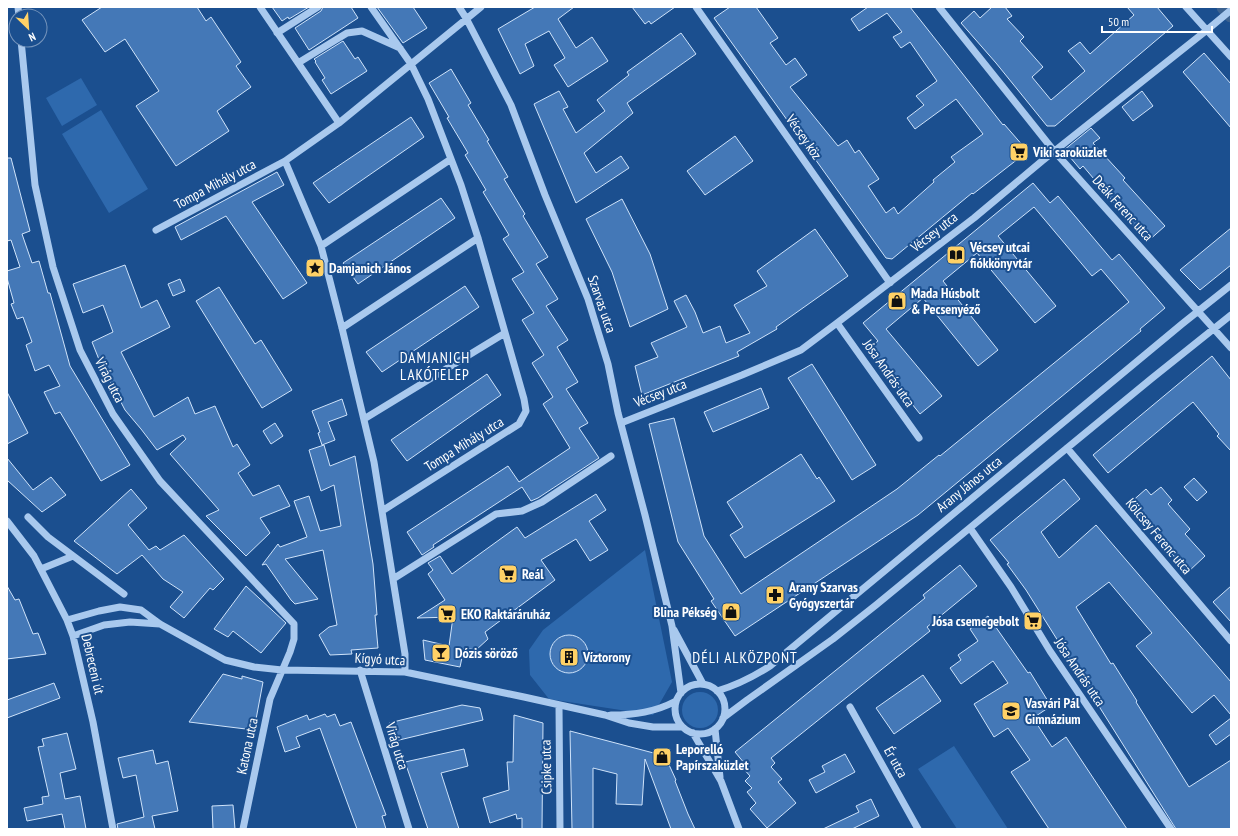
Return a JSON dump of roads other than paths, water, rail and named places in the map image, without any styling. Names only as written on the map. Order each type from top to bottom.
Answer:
[{"type":"street","points":[[260,7],[339,123]]},
{"type":"street","points":[[277,33],[318,7]]},
{"type":"street","name":"Tompa Mihály utca","points":[[371,7],[411,64],[428,99],[451,159],[478,238],[524,399],[526,411],[519,424],[382,511]]},
{"type":"street","name":"Szarvas utca","points":[[459,7],[511,105],[545,195],[588,299],[608,364],[621,423],[672,626],[681,693]]},
{"type":"street","points":[[466,18],[481,7]]},
{"type":"street","name":"Vécsey köz","points":[[696,7],[890,283]]},
{"type":"street","name":"Deák Ferenc utca","points":[[938,7],[1054,151],[1231,348]]},
{"type":"street","points":[[1186,7],[1231,57]]},
{"type":"street","name":"Vécsey utca","points":[[621,423],[642,413],[742,375],[801,350],[974,218],[1054,151],[1231,10]]},
{"type":"street","name":"Tompa Mihály utca","points":[[156,230],[285,161],[339,123],[466,18]]},
{"type":"street","points":[[298,63],[347,33],[362,32],[401,48]]},
{"type":"street","name":"Virág utca","points":[[22,48],[35,185],[53,267],[80,350],[113,414],[160,480],[294,624],[294,639],[282,670]]},
{"type":"street","points":[[321,246],[451,159]]},
{"type":"street","points":[[285,161],[321,246],[364,419],[374,462],[382,511],[405,654],[405,672]]},
{"type":"street","points":[[342,328],[478,238]]},
{"type":"street","name":"Arany János utca","points":[[717,691],[746,680],[770,666],[1231,285]]},
{"type":"street","points":[[723,718],[725,706],[724,700],[711,686],[695,684],[687,687],[676,701],[675,715],[682,727],[693,733],[704,734],[715,729],[723,718],[834,639],[1231,315]]},
{"type":"street","name":"Jósa András utca","points":[[838,323],[919,438]]},
{"type":"street","points":[[364,419],[505,333]]},
{"type":"street","name":"Kölcsey Ferenc utca","points":[[1067,448],[1231,641]]},
{"type":"street","points":[[393,579],[496,514],[522,511],[542,502],[611,456]]},
{"type":"street","points":[[28,517],[48,537],[124,594]]},
{"type":"street","name":"Debreceni út","points":[[7,521],[34,556],[68,620],[93,722],[113,829]]},
{"type":"street","name":"Jósa András utca","points":[[970,528],[1011,587],[1050,651],[1171,829]]},
{"type":"street","points":[[41,569],[73,556]]},
{"type":"street","name":"Kígyó utca","points":[[68,620],[99,611],[120,607],[141,610],[160,624],[226,660],[254,667],[282,670],[360,670],[405,672],[524,696],[605,715],[629,723],[653,727],[682,727]]},
{"type":"street","name":"Kígyó utca","points":[[73,636],[111,624],[130,622],[160,624]]},
{"type":"street","name":"Szarvas utca","points":[[672,626],[704,684]]},
{"type":"street","name":"Katona utca","points":[[243,829],[270,699],[282,670]]},
{"type":"street","name":"Virág utca","points":[[360,670],[409,829]]},
{"type":"street","name":"Kígyó utca","points":[[605,715],[628,715],[648,712],[662,708],[676,701]]},
{"type":"street","name":"Csipke utca","points":[[559,705],[560,829]]},
{"type":"street","name":"Ér utca","points":[[850,707],[918,829]]},
{"type":"street","points":[[715,729],[721,781]]},
{"type":"street","points":[[693,733],[721,781],[739,829]]},
{"type":"waterway","points":[[1224,7],[1231,15]]},
{"type":"place","name":"Viki saroküzlet","points":[[1019,152]]},
{"type":"place","name":"Vécsey utcai fiókkönyvtár","points":[[956,255]]},
{"type":"place","name":"Damjanich János","points":[[315,268]]},
{"type":"place","name":"Mada Húsbolt & Pecsenyéző","points":[[897,301]]},
{"type":"place","name":"Reál","points":[[508,574]]},
{"type":"place","name":"Arany Szarvas Gyógyszertár","points":[[775,595]]},
{"type":"place","name":"Blina Pékség","points":[[731,612]]},
{"type":"place","name":"EKO Raktáráruház","points":[[447,614]]},
{"type":"place","name":"Jósa csemegebolt","points":[[1033,621]]},
{"type":"place","name":"Dózis söröző","points":[[441,653]]},
{"type":"place","name":"Víztorony","points":[[569,657]]},
{"type":"place","name":"Vasvári Pál Gimnázium","points":[[1011,711]]},
{"type":"place","name":"Leporelló Papírszaküzlet","points":[[662,757]]},
{"type":"district","name":"DAMJANICH LAKÓTELEP","points":[[435,366]]},
{"type":"district","name":"DÉLI ALKÖZPONT","points":[[745,658]]}]
